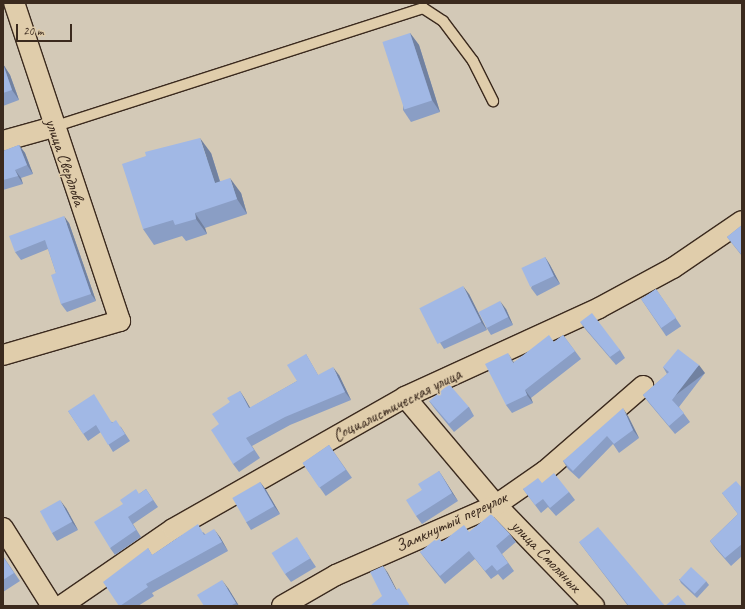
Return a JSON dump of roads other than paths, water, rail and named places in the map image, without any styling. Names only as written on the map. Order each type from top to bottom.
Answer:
[{"type":"street","name":"улица Свердлова","points":[[3,355],[120,321],[53,127],[14,3]]},
{"type":"street","points":[[3,141],[53,127]]},
{"type":"street","name":"Социалистическая улица","points":[[61,606],[173,529],[405,397],[599,308],[672,268],[742,221]]},
{"type":"street","name":"Замкнутый переулок","points":[[282,606],[336,575],[496,505],[545,471],[643,386]]},
{"type":"street","name":"улица Смоляных","points":[[405,397],[496,505],[594,606]]},
{"type":"street","points":[[3,528],[52,606]]},
{"type":"lane","points":[[53,127],[423,8],[443,21],[473,62],[493,101]]}]
